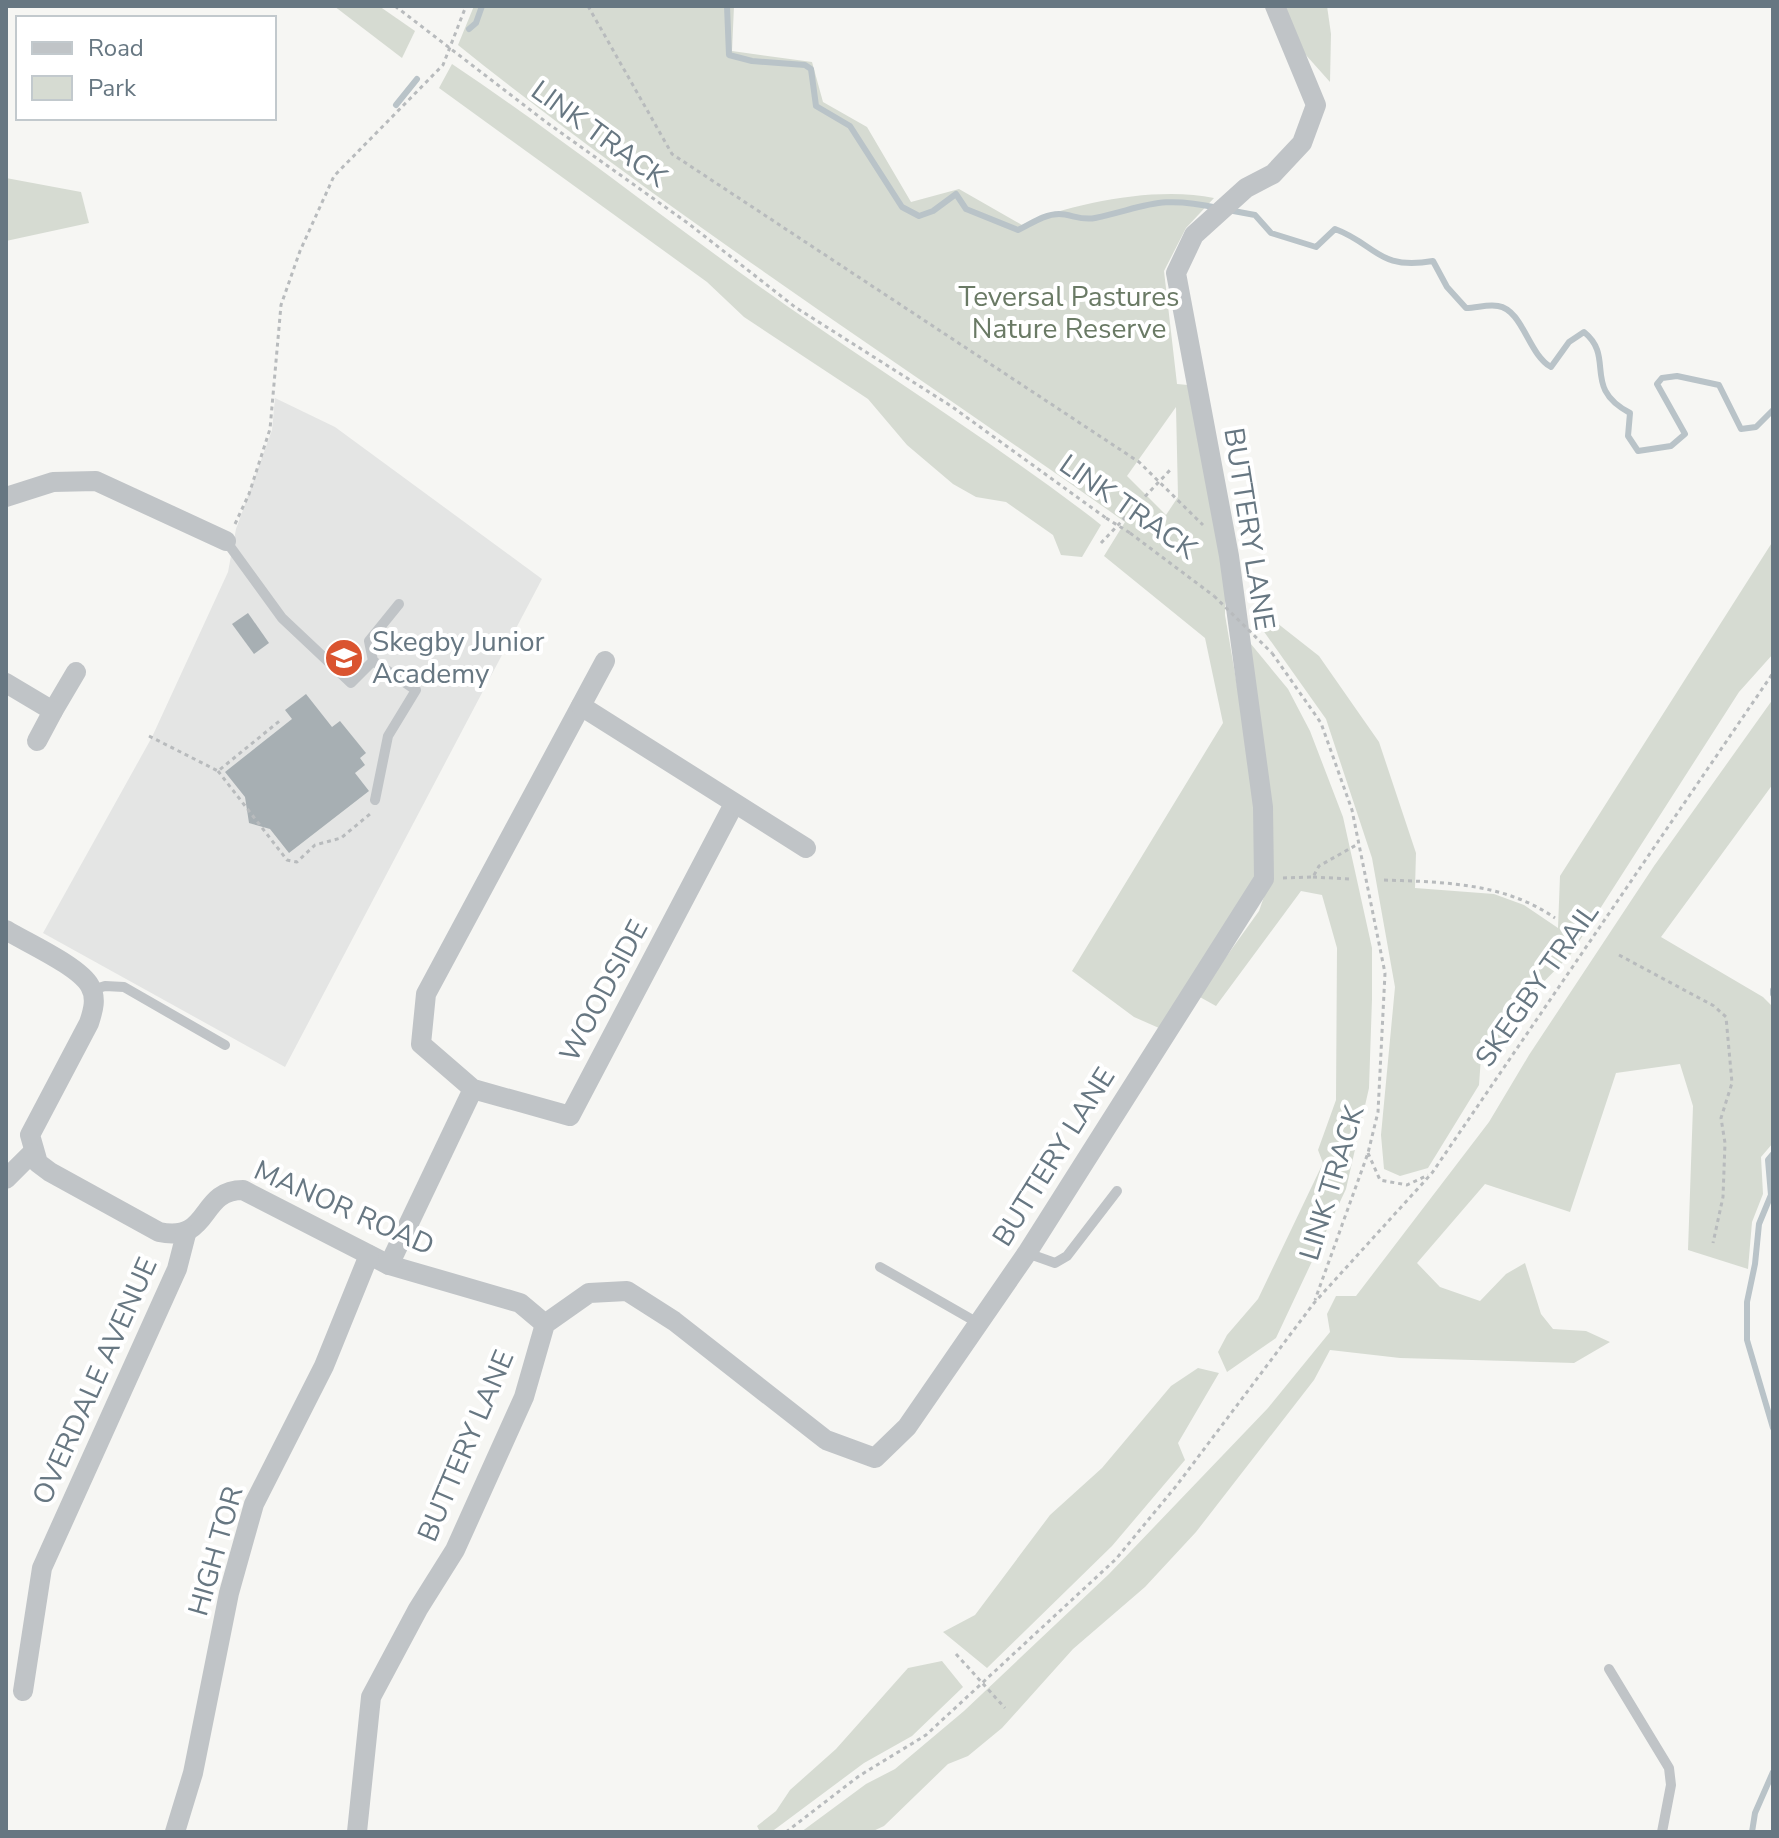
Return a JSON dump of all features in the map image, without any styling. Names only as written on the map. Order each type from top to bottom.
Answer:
[{"type":"street","name":"BUTTERY LANE","points":[[357,1832],[371,1697],[418,1609],[455,1550],[524,1397],[545,1324],[589,1293],[627,1291],[674,1321],[826,1440],[875,1458],[907,1427],[1027,1253],[1264,879],[1263,807],[1229,556],[1176,273],[1194,235],[1246,188],[1273,174],[1302,143],[1316,105],[1275,6]]},
{"type":"street","points":[[6,497],[53,482],[96,481],[226,541]]},
{"type":"street","name":"WOODSIDE","points":[[605,661],[426,994],[421,1044],[473,1089],[570,1116],[734,804]]},
{"type":"street","points":[[37,741],[76,672]]},
{"type":"street","points":[[6,683],[53,711]]},
{"type":"street","points":[[581,706],[806,848]]},
{"type":"street","points":[[6,930],[81,975],[92,990],[94,1005],[89,1023],[30,1135],[32,1153],[38,1163],[50,1172],[159,1232],[186,1234]]},
{"type":"street","points":[[389,1265],[473,1089]]},
{"type":"street","points":[[6,1179],[32,1153]]},
{"type":"street","name":"MANOR ROAD","points":[[186,1234],[197,1227],[220,1196],[231,1190],[243,1190],[389,1265],[520,1303],[545,1324]]},
{"type":"street","name":"OVERDALE AVENUE","points":[[23,1691],[42,1568],[177,1269],[186,1234]]},
{"type":"street","name":"HIGH TOR","points":[[175,1832],[193,1773],[229,1593],[254,1504],[324,1366],[369,1255]]},
{"type":"lane","points":[[226,541],[282,618],[351,683],[373,661]]},
{"type":"lane","points":[[375,800],[388,736],[416,690],[373,661],[369,641],[399,604]]},
{"type":"lane","points":[[92,990],[105,986],[124,987],[225,1045]]},
{"type":"lane","points":[[1027,1253],[1055,1263],[1067,1256],[1117,1191]]},
{"type":"lane","points":[[880,1267],[978,1323]]},
{"type":"lane","points":[[1609,1669],[1669,1768],[1671,1785],[1662,1832]]},
{"type":"path","name":"LINK TRACK","points":[[395,6],[546,122],[689,224],[795,307],[951,406],[1130,533],[1214,596],[1272,653],[1321,723],[1352,810],[1385,973],[1378,1112],[1368,1153],[1314,1303]]},
{"type":"path","points":[[226,541],[249,494],[270,429],[281,305],[300,251],[334,176],[443,65],[447,46],[466,6]]},
{"type":"path","points":[[588,6],[672,154],[1139,462],[1178,497],[1209,532]]},
{"type":"path","points":[[1101,543],[1161,484],[1172,468]]},
{"type":"path","name":"SKEGBY TRAIL","points":[[1314,1303],[1432,1173],[1773,673]]},
{"type":"path","points":[[218,771],[282,719]]},
{"type":"path","points":[[149,736],[218,771],[287,860],[297,862],[315,845],[348,832],[369,815],[375,800]]},
{"type":"path","points":[[1313,877],[1319,866],[1358,844]]},
{"type":"path","points":[[1264,879],[1350,879]]},
{"type":"path","points":[[1384,880],[1492,889],[1531,901],[1555,918]]},
{"type":"path","points":[[1619,955],[1714,1006],[1726,1017],[1732,1083],[1721,1118],[1725,1143],[1723,1197],[1713,1243]]},
{"type":"path","points":[[1368,1153],[1380,1180],[1407,1185],[1432,1173]]},
{"type":"path","points":[[786,1832],[859,1776],[926,1735],[1116,1559],[1177,1485],[1314,1303]]},
{"type":"path","points":[[956,1654],[1005,1708]]},
{"type":"shaded area","name":"Skegby Junior Academy","points":[[275,398],[335,427],[542,579],[285,1067],[43,933],[152,737],[228,572],[236,529],[272,430]]},
{"type":"green space","points":[[334,6],[379,6],[415,31],[402,58]]},
{"type":"green space","name":"Teversal Pastures Nature Reserve","points":[[474,6],[734,6],[732,51],[812,62],[823,102],[867,127],[911,202],[959,189],[1022,225],[1066,209],[1116,198],[1168,194],[1214,198],[1186,228],[1164,271],[1177,384],[1188,385],[1225,567],[1225,615],[1258,809],[1258,880],[1159,1028],[1134,1017],[1072,971],[1223,723],[1205,638],[1104,556],[1125,522],[704,229],[458,45]],"holes":[[[1176,407],[1178,497],[1166,515],[1127,476]]]},
{"type":"green space","points":[[1284,6],[1327,6],[1331,34],[1330,82],[1305,54]]},
{"type":"green space","points":[[452,64],[787,306],[1091,517],[1101,525],[1082,557],[1061,555],[1053,535],[1006,502],[976,497],[953,484],[907,445],[868,399],[744,317],[707,282],[439,88]]},
{"type":"green space","points":[[6,178],[81,192],[89,223],[6,241]]},
{"type":"green space","points":[[1773,541],[1773,654],[1739,692],[1571,954],[1521,1005],[1503,1040],[1481,1057],[1479,1085],[1428,1168],[1400,1176],[1384,1169],[1381,1135],[1395,987],[1372,858],[1326,719],[1260,626],[1263,612],[1319,656],[1379,742],[1416,853],[1415,888],[1494,894],[1524,905],[1558,928],[1560,876]]},
{"type":"green space","points":[[1246,638],[1288,689],[1310,731],[1343,817],[1372,948],[1372,999],[1369,1088],[1346,1189],[1276,1338],[1227,1372],[1218,1352],[1227,1335],[1258,1299],[1323,1163],[1318,1150],[1336,1100],[1337,948],[1322,895],[1301,891],[1216,1006],[1198,996],[1259,911],[1273,871]]},
{"type":"green space","points":[[1773,699],[1773,784],[1661,937],[1763,997],[1773,1007],[1773,1143],[1761,1157],[1763,1194],[1752,1222],[1748,1269],[1688,1250],[1693,1106],[1680,1064],[1616,1073],[1570,1212],[1485,1184],[1417,1263],[1440,1287],[1480,1301],[1506,1274],[1525,1263],[1541,1314],[1553,1329],[1586,1331],[1610,1342],[1574,1363],[1400,1358],[1330,1350],[1314,1380],[1196,1532],[1145,1587],[1073,1649],[1002,1728],[968,1756],[948,1764],[884,1826],[871,1832],[801,1832],[866,1784],[895,1769],[964,1711],[1109,1574],[1268,1408],[1330,1332],[1327,1314],[1336,1296],[1356,1296],[1489,1122],[1529,1055],[1654,866]]},
{"type":"green space","points":[[1198,1368],[1219,1373],[1178,1443],[1185,1460],[1112,1546],[987,1668],[943,1632],[975,1615],[1050,1515],[1102,1468],[1171,1386]]},
{"type":"green space","points":[[942,1661],[963,1687],[912,1736],[864,1763],[774,1830],[760,1832],[757,1826],[776,1811],[790,1790],[836,1749],[908,1668]]},
{"type":"building","points":[[248,613],[269,643],[254,654],[232,624]]},
{"type":"building","points":[[306,694],[332,727],[340,721],[366,753],[360,758],[365,765],[355,773],[369,791],[289,853],[270,829],[249,823],[245,797],[225,772],[292,719],[285,710]]},
{"type":"waterway","points":[[469,29],[476,23],[482,6]]},
{"type":"waterway","points":[[727,6],[729,55],[752,61],[805,65],[811,69],[816,106],[850,126],[902,207],[919,216],[933,211],[956,194],[966,209],[1018,230],[1053,214],[1090,219],[1167,202],[1218,208]]},
{"type":"waterway","points":[[396,105],[417,79]]},
{"type":"waterway","points":[[1228,210],[1255,215],[1271,233],[1316,247],[1335,229],[1389,259],[1415,263],[1433,261],[1447,287],[1466,308],[1498,306],[1514,315],[1537,353],[1551,367],[1569,342],[1584,332],[1598,352],[1602,383],[1607,393],[1630,413],[1628,436],[1638,451],[1671,446],[1685,434],[1657,384],[1662,378],[1677,376],[1719,385],[1741,429],[1756,427],[1773,410]]},
{"type":"waterway","points":[[1773,1154],[1768,1160],[1771,1195],[1759,1224],[1747,1302],[1747,1340],[1773,1428]]},
{"type":"waterway","points":[[1752,1832],[1755,1813],[1773,1772]]},
{"type":"place","name":"Skegby Junior Academy","points":[[344,658]]}]
